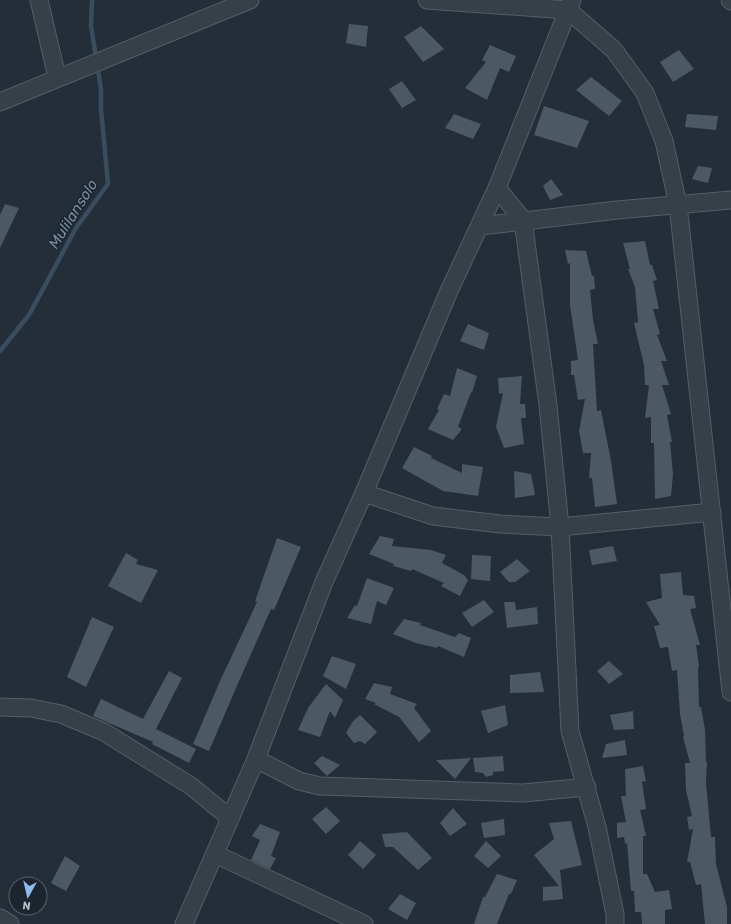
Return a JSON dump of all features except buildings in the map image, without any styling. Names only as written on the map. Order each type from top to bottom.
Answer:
[{"type":"street","points":[[39,0],[57,77]]},
{"type":"street","points":[[0,102],[57,77],[250,0]]},
{"type":"street","points":[[428,0],[570,5],[614,50],[645,92],[664,141],[678,205],[728,642],[731,692]]},
{"type":"street","points":[[184,924],[256,759],[324,582],[364,493],[449,291],[481,226],[497,188],[570,5]]},
{"type":"street","points":[[497,188],[523,220],[548,405],[560,527],[570,731],[587,787],[615,914],[615,924]]},
{"type":"street","points":[[481,226],[523,220],[731,200]]},
{"type":"street","points":[[364,493],[433,516],[500,524],[560,527],[712,512]]},
{"type":"street","points":[[0,707],[31,708],[61,714],[104,732],[191,786],[230,818]]},
{"type":"street","points":[[256,759],[299,781],[320,786],[522,793],[587,787]]},
{"type":"street","points":[[215,854],[364,924]]},
{"type":"street","points":[[0,918],[10,924]]},
{"type":"waterway","name":"Mulilansolo","points":[[0,351],[29,315],[76,228],[108,184],[101,109],[101,89],[91,26],[92,0]]}]
